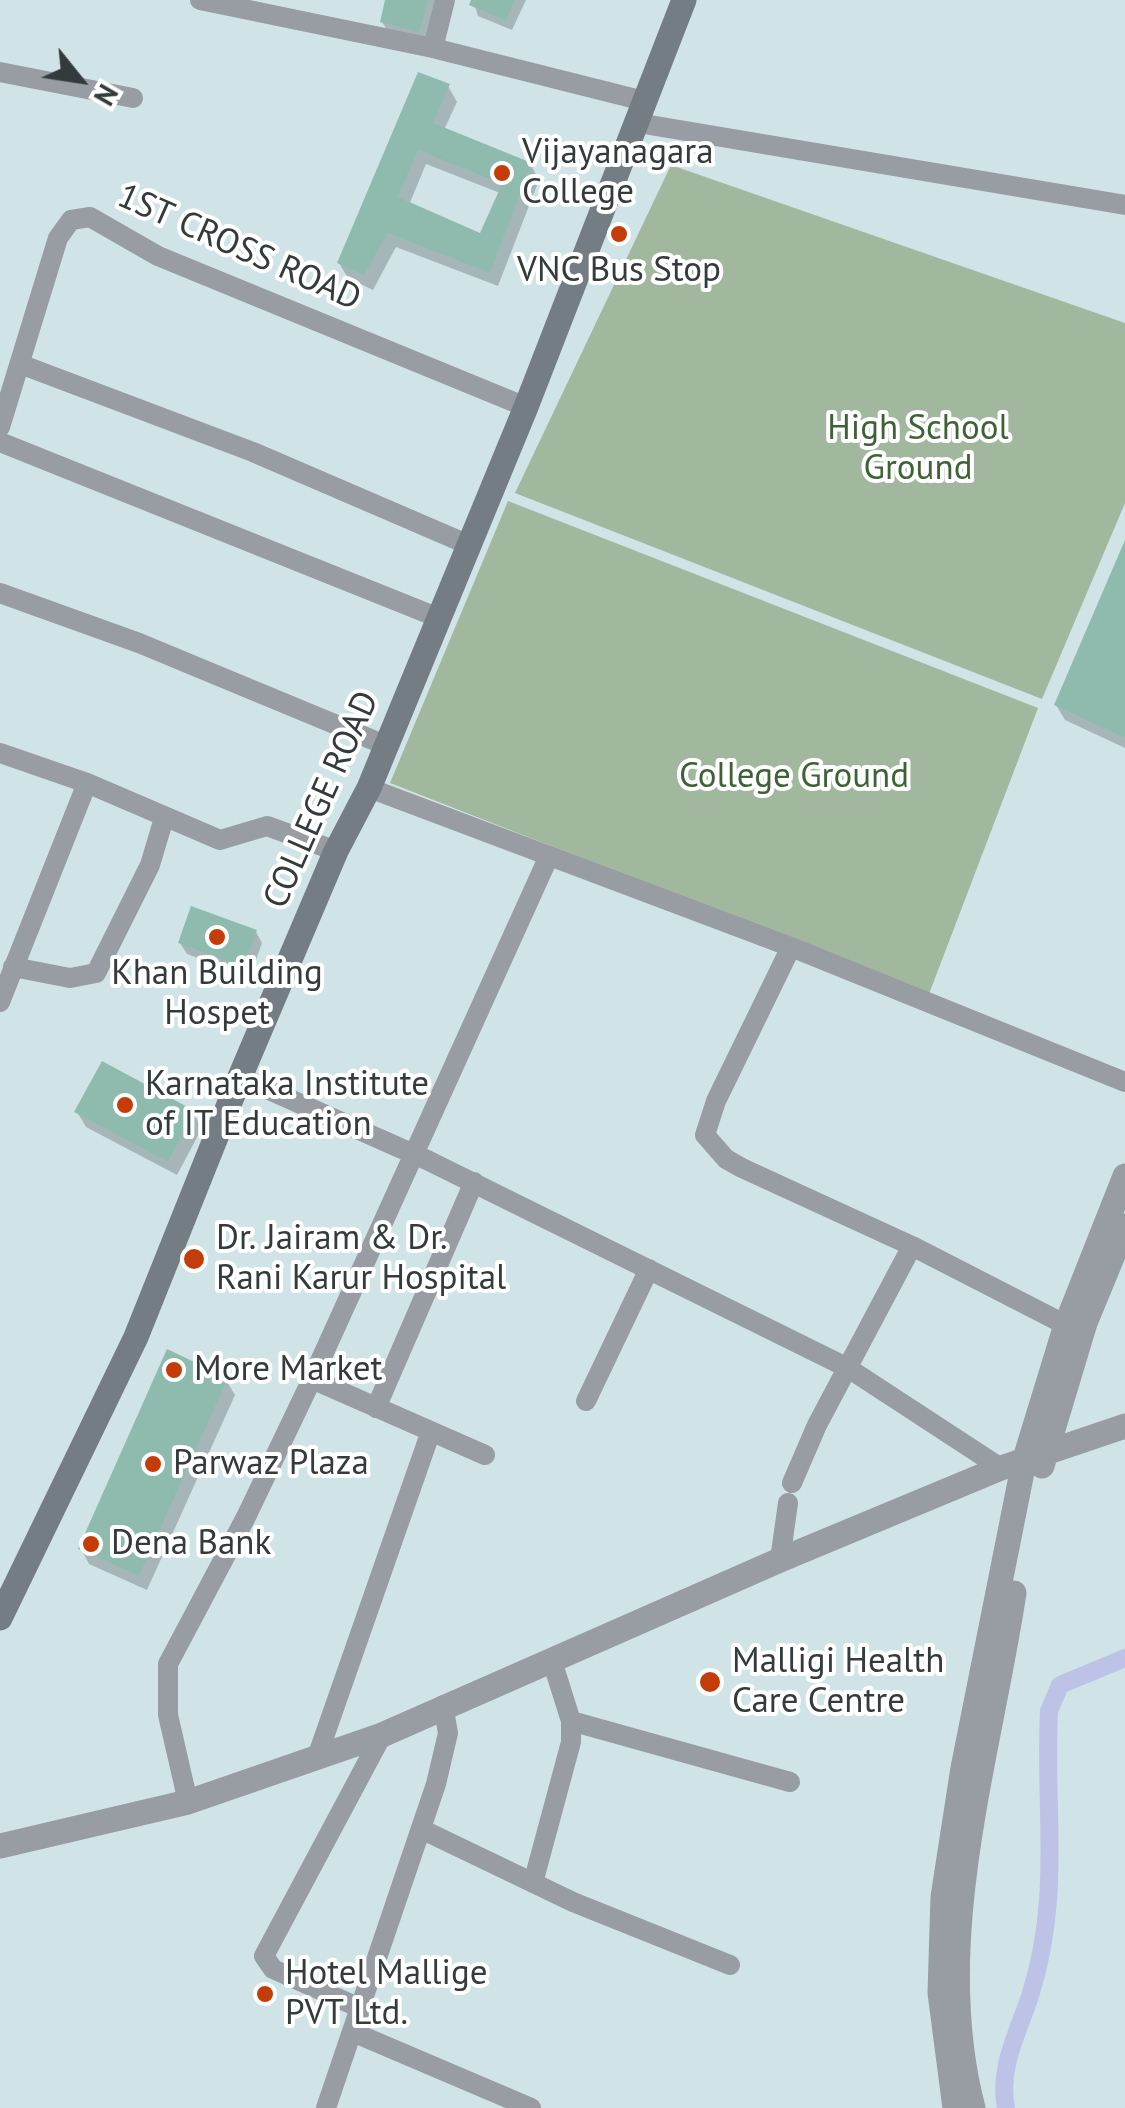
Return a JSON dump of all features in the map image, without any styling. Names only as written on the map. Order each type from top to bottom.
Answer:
[{"type":"main road","name":"COLLEGE ROAD","points":[[3,1604],[136,1338],[240,1076],[440,618],[684,0]]},
{"type":"street","points":[[200,0],[433,48],[641,112],[1125,206]]},
{"type":"street","points":[[433,48],[445,0]]},
{"type":"street","points":[[0,72],[133,98]]},
{"type":"street","name":"1ST CROSS ROAD","points":[[0,427],[58,238],[72,220],[90,218],[158,256],[526,407]]},
{"type":"street","points":[[20,364],[253,452],[469,545]]},
{"type":"street","points":[[0,442],[440,618]]},
{"type":"street","points":[[0,593],[140,643],[385,745]]},
{"type":"street","points":[[0,753],[88,783],[220,840],[238,838],[256,828],[277,828],[336,851]]},
{"type":"street","points":[[0,1002],[88,783]]},
{"type":"street","points":[[369,788],[791,947],[1125,1082]]},
{"type":"street","points":[[13,968],[70,978],[96,973],[150,865],[164,818]]},
{"type":"street","points":[[188,1802],[168,1714],[168,1664],[312,1380],[550,856]]},
{"type":"street","points":[[791,947],[716,1101],[705,1135],[712,1146],[742,1168],[912,1246],[1066,1324]]},
{"type":"street","points":[[240,1076],[474,1182],[848,1368],[1024,1462],[1034,1488],[962,1921],[962,2033],[973,2108]]},
{"type":"street","points":[[954,2108],[940,1994],[943,1897],[963,1768],[1024,1462],[1066,1324],[1125,1176]]},
{"type":"street","points":[[376,1408],[474,1182]]},
{"type":"street","points":[[1024,1462],[1125,1226]]},
{"type":"street","points":[[780,1560],[790,1493],[848,1368],[912,1246]]},
{"type":"street","points":[[586,1401],[650,1269]]},
{"type":"street","points":[[312,1380],[485,1454]]},
{"type":"street","points":[[0,1846],[188,1802],[382,1735],[443,1705],[553,1664],[780,1560],[1024,1462],[1125,1426]]},
{"type":"street","points":[[317,1757],[431,1431]]},
{"type":"street","points":[[533,1883],[570,1753],[571,1722],[553,1664]]},
{"type":"street","points":[[326,2108],[355,2033],[421,1829],[448,1733],[443,1705]]},
{"type":"street","points":[[571,1722],[790,1782]]},
{"type":"street","points":[[362,2009],[273,1969],[264,1956],[382,1735]]},
{"type":"street","points":[[421,1829],[533,1883],[730,1965]]},
{"type":"street","points":[[355,2033],[531,2108]]},
{"type":"green space","name":"High School Ground","points":[[671,165],[1125,323],[1125,503],[1042,699],[515,493]]},
{"type":"green space","name":"College Ground","points":[[508,501],[1038,708],[929,994],[390,783]]},
{"type":"building","points":[[385,0],[428,0],[419,32],[380,22]]},
{"type":"building","points":[[471,0],[515,0],[506,21],[469,5]]},
{"type":"building","name":"Vijayanagara College","points":[[418,72],[450,84],[433,123],[532,163],[490,273],[387,233],[364,276],[337,263]],"holes":[[[418,150],[502,184],[480,233],[398,197]]]},
{"type":"building","points":[[1125,540],[1125,738],[1054,705]]},
{"type":"building","name":"Khan Building Hospet","points":[[191,906],[257,930],[244,967],[178,943]]},
{"type":"building","points":[[102,1061],[195,1111],[168,1162],[74,1112]]},
{"type":"building","name":"Parwaz Plaza","points":[[167,1349],[228,1378],[139,1576],[78,1549]]},
{"type":"waterway","points":[[1006,2108],[1007,2065],[1030,1996],[1046,1923],[1050,1854],[1049,1711],[1060,1685],[1125,1658]]},
{"type":"place","name":"Vijayanagara College","points":[[502,173]]},
{"type":"place","name":"VNC Bus Stop","points":[[619,234]]},
{"type":"place","name":"Khan Building Hospet","points":[[217,937]]},
{"type":"place","name":"Karnataka Institute of IT Education","points":[[125,1105]]},
{"type":"place","name":"Dr. Jairam & Dr. Rani Karur Hospital","points":[[194,1259]]},
{"type":"place","name":"More Market","points":[[174,1370]]},
{"type":"place","name":"Parwaz Plaza","points":[[153,1464]]},
{"type":"place","name":"Dena Bank","points":[[91,1544]]},
{"type":"place","name":"Malligi Health Care Centre","points":[[710,1682]]},
{"type":"place","name":"Hotel Mallige PVT Ltd.","points":[[265,1994]]}]
